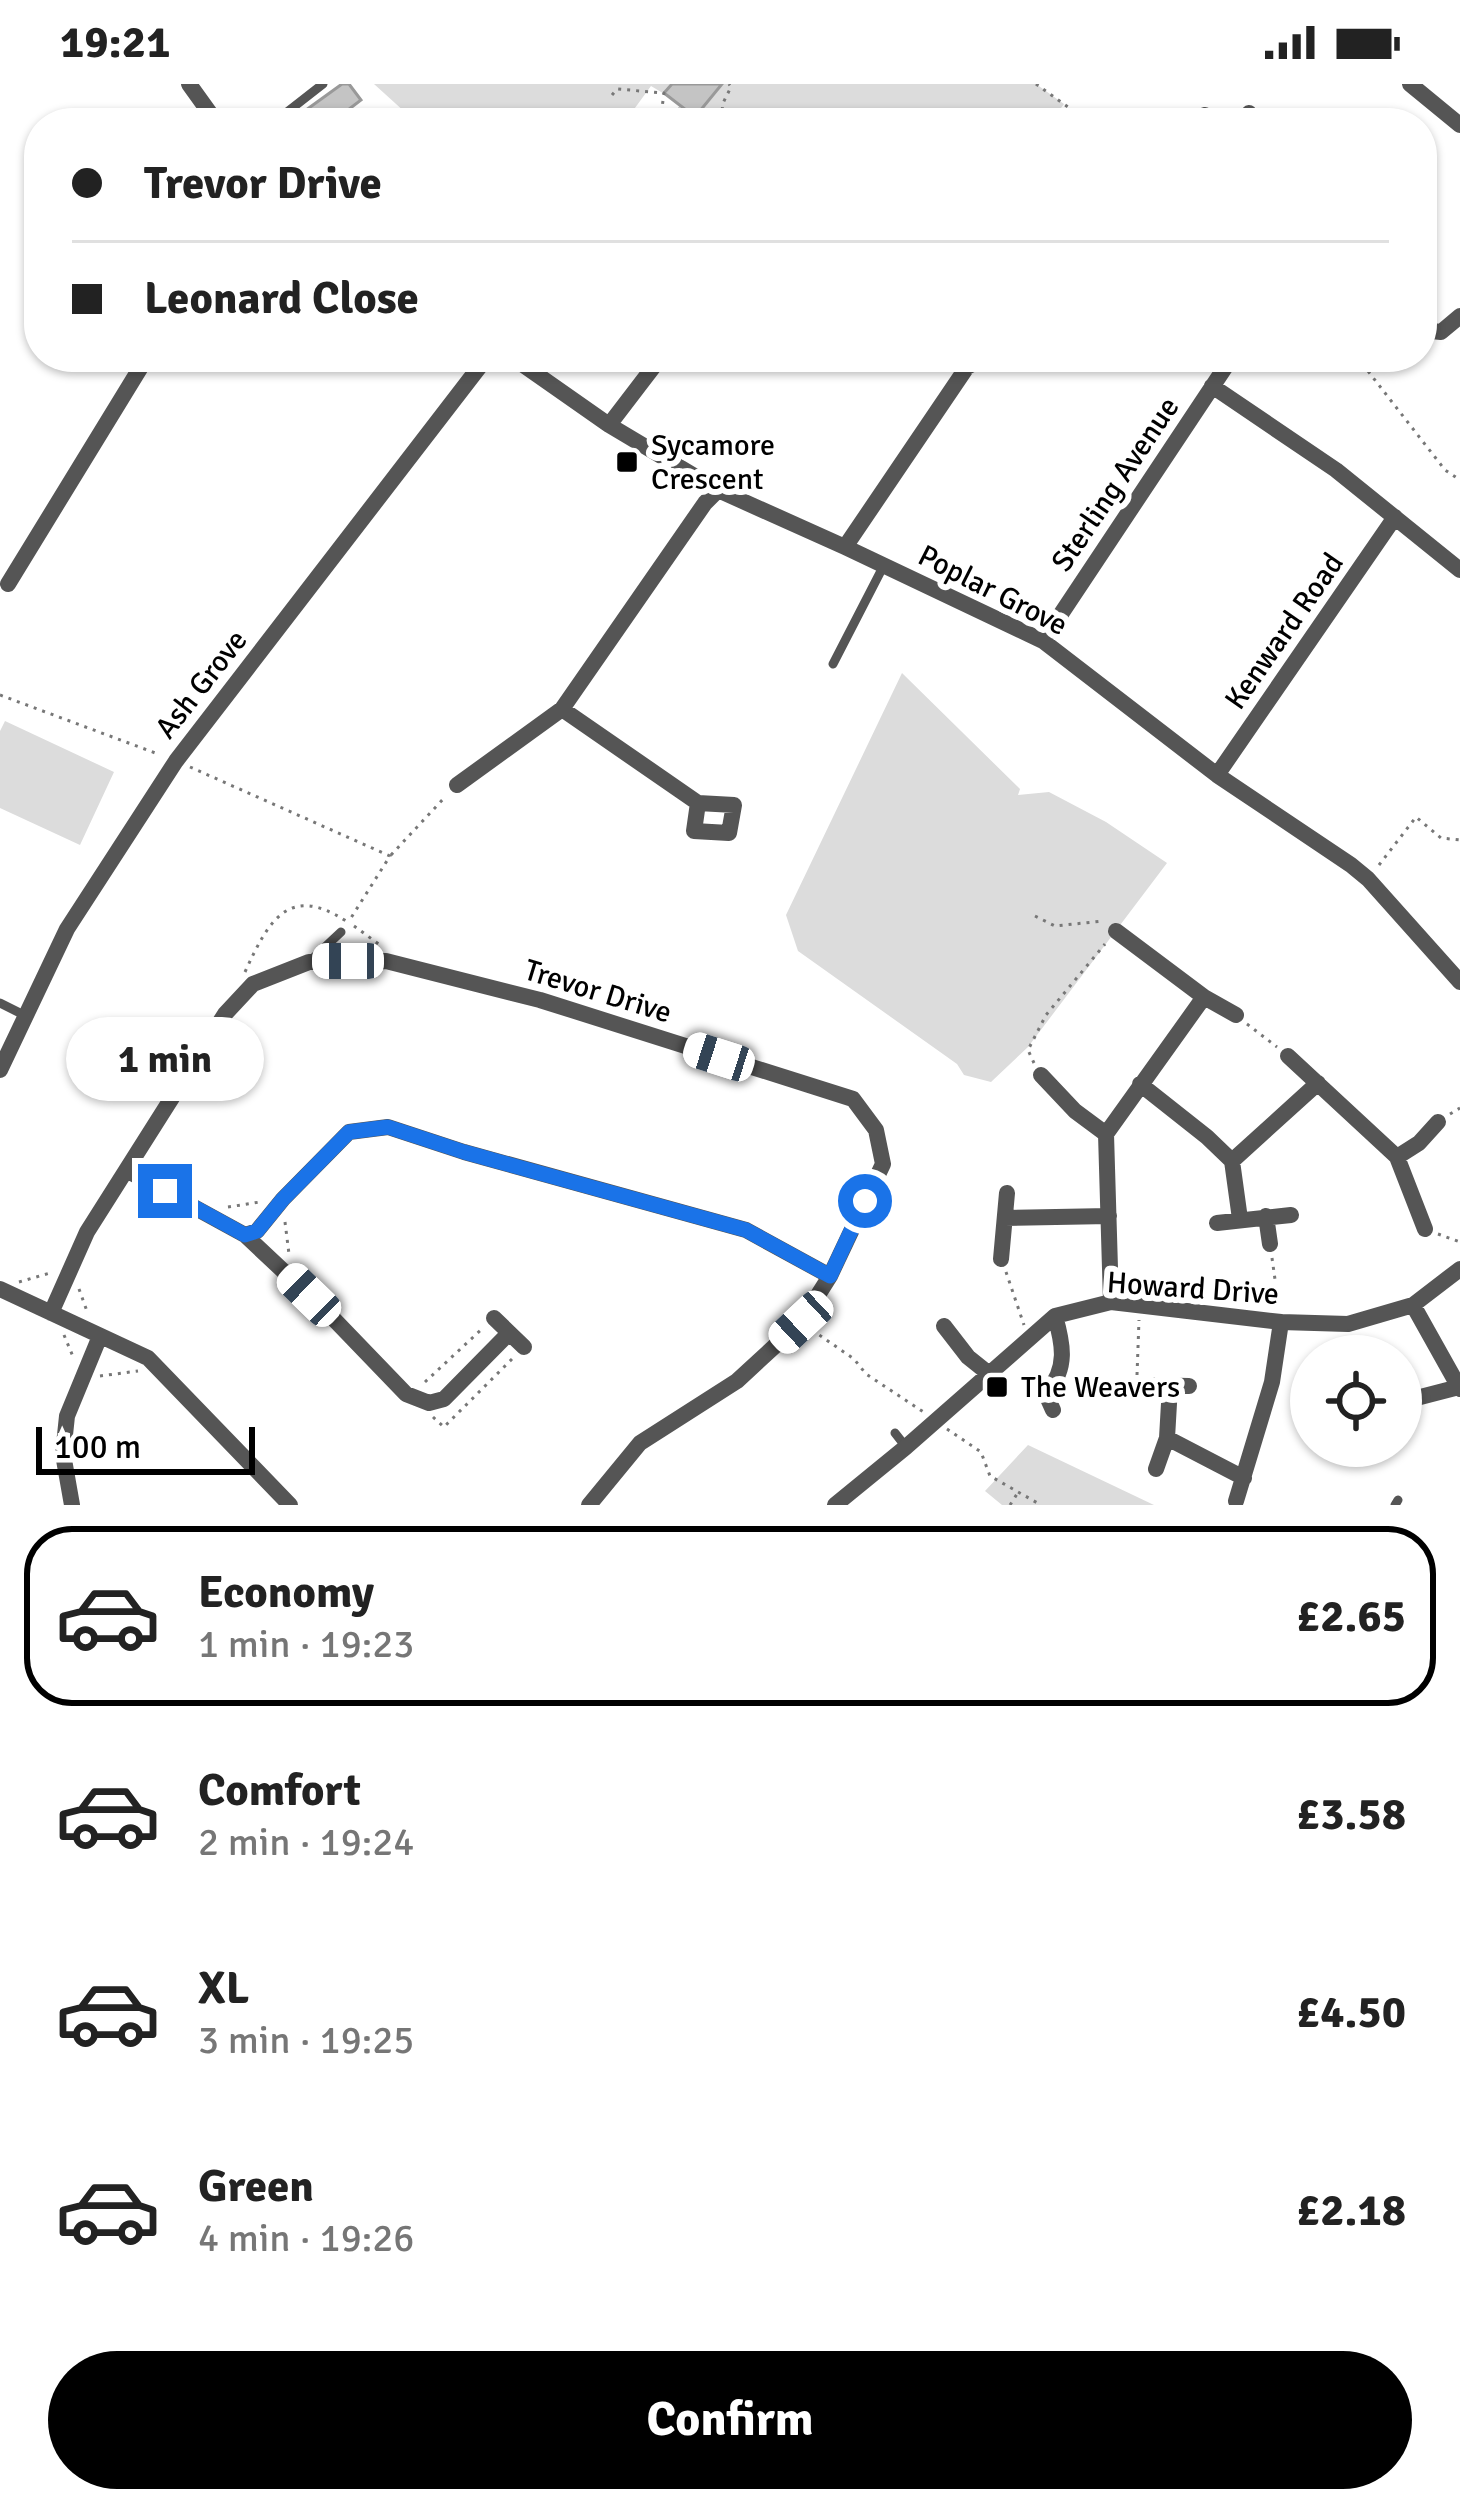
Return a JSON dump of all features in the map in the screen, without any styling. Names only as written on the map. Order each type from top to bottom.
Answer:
[{"type":"street","points":[[1410,84],[1460,125]]},
{"type":"street","points":[[8,584],[138,372]]},
{"type":"street","name":"Ash Grove","points":[[0,1070],[67,929],[176,761],[475,372]]},
{"type":"street","name":"Poplar Grove","points":[[533,372],[609,425],[718,490],[1043,641],[1217,775],[1351,865],[1460,982]]},
{"type":"street","points":[[609,425],[650,372]]},
{"type":"street","points":[[845,547],[959,372]]},
{"type":"street","name":"Sterling Avenue","points":[[1043,641],[1222,372]]},
{"type":"street","points":[[1212,386],[1336,470],[1460,570]]},
{"type":"street","points":[[457,785],[562,709],[718,490]]},
{"type":"street","name":"Kenward Road","points":[[1217,775],[1395,517]]},
{"type":"street","points":[[562,709],[698,803]]},
{"type":"street","points":[[1116,931],[1204,997],[1236,1015]]},
{"type":"street","name":"Trevor Drive","points":[[54,1315],[87,1232],[225,1014],[253,984],[309,962],[386,961],[432,972],[540,1000],[853,1099],[876,1130],[883,1164],[830,1276],[801,1322],[737,1381],[640,1443],[589,1505]]},
{"type":"street","points":[[1111,1302],[1106,1134],[1204,997]]},
{"type":"street","points":[[1288,1056],[1397,1157],[1407,1213],[1425,1229]]},
{"type":"street","points":[[1041,1075],[1075,1111],[1106,1134]]},
{"type":"street","points":[[1232,1161],[1318,1083]]},
{"type":"street","points":[[1140,1084],[1232,1161],[1240,1220]]},
{"type":"street","points":[[1397,1157],[1419,1143],[1438,1122]]},
{"type":"street","points":[[245,1235],[257,1231],[349,1132],[388,1127],[746,1230],[830,1276]]},
{"type":"street","points":[[128,1171],[245,1235],[406,1394],[430,1403],[444,1400],[508,1333]]},
{"type":"street","points":[[1001,1258],[1007,1193]]},
{"type":"street","points":[[1217,1223],[1291,1215]]},
{"type":"street","points":[[1005,1218],[1109,1216]]},
{"type":"street","points":[[1266,1216],[1270,1244]]},
{"type":"street","name":"Howard Drive","points":[[835,1505],[900,1440],[936,1421],[1055,1316],[1111,1302],[1281,1322],[1348,1324],[1413,1305],[1460,1269]]},
{"type":"street","points":[[9,1286],[54,1315],[148,1358],[290,1505]]},
{"type":"street","points":[[1413,1305],[1460,1388],[1422,1397]]},
{"type":"street","points":[[1047,1394],[1065,1350],[1055,1316]]},
{"type":"street","points":[[494,1318],[524,1347]]},
{"type":"street","points":[[1235,1501],[1272,1382],[1281,1322]]},
{"type":"street","points":[[944,1326],[968,1358],[988,1372]]},
{"type":"street","points":[[72,1505],[63,1454],[67,1416],[97,1335]]},
{"type":"street","points":[[1146,1385],[1180,1386],[1156,1469]]},
{"type":"street","points":[[1167,1438],[1244,1478]]},
{"type":"lane","points":[[292,108],[323,84]]},
{"type":"lane","points":[[832,664],[884,565]]},
{"type":"lane","points":[[309,962],[344,927]]},
{"type":"lane","points":[[0,1003],[26,1016]]},
{"type":"path","points":[[1036,84],[1069,108]]},
{"type":"path","points":[[612,95],[617,89],[664,93],[664,108]]},
{"type":"path","points":[[1369,372],[1444,470],[1460,480]]},
{"type":"path","points":[[0,695],[176,761],[390,856]]},
{"type":"path","points":[[344,927],[390,856],[457,785]]},
{"type":"path","points":[[1368,879],[1416,817],[1441,838],[1460,840]]},
{"type":"path","points":[[243,976],[273,922],[288,908],[314,904],[344,927],[379,944]]},
{"type":"path","points":[[1034,916],[1055,926],[1100,919],[1116,931],[1046,1015],[1028,1050],[1041,1075]]},
{"type":"path","points":[[1236,1015],[1288,1056]]},
{"type":"path","points":[[202,1210],[283,1199],[292,1278]]},
{"type":"path","points":[[1425,1229],[1460,1242]]},
{"type":"path","points":[[1270,1244],[1281,1322]]},
{"type":"path","points":[[1001,1258],[1028,1338]]},
{"type":"path","points":[[9,1286],[72,1267],[97,1335]]},
{"type":"path","points":[[1140,1306],[1135,1373],[1146,1385]]},
{"type":"path","points":[[54,1315],[81,1379],[157,1368]]},
{"type":"path","points":[[406,1394],[429,1379],[494,1318]]},
{"type":"path","points":[[801,1322],[866,1374],[981,1452],[990,1476],[1041,1505]]},
{"type":"path","points":[[1010,1505],[1018,1492]]},
{"type":"shaded area","points":[[374,84],[1036,84],[1064,104],[1061,108],[688,108],[651,86],[635,108],[400,108]]},
{"type":"shaded area","points":[[902,673],[1020,789],[1018,795],[1049,792],[1106,822],[1167,863],[1028,1047],[991,1082],[964,1075],[957,1064],[798,951],[786,915]]},
{"type":"shaded area","points":[[5,721],[114,772],[80,845],[0,808],[0,731]]},
{"type":"shaded area","points":[[1028,1445],[1154,1505],[1002,1505],[985,1491]]},
{"type":"building","points":[[342,84],[349,84],[361,100],[351,108],[309,108]]},
{"type":"building","points":[[672,84],[722,84],[702,108],[683,108],[664,93]]},
{"type":"place","name":"Sycamore Crescent","points":[[627,462]]},
{"type":"place","name":"The Weavers","points":[[997,1387]]},
{"type":"route","points":[[165,1191],[245,1235],[257,1231],[349,1132],[388,1127],[746,1230],[830,1276],[865,1201]]}]
